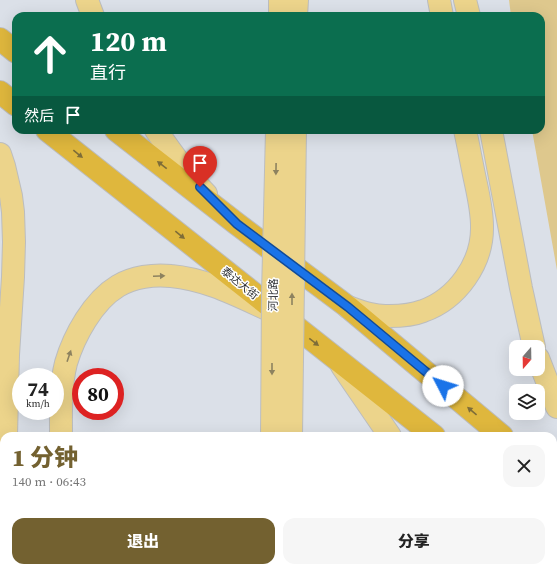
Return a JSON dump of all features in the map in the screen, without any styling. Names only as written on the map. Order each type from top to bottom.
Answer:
[{"type":"highway","points":[[0,39],[12,49]]},
{"type":"highway","points":[[0,92],[12,102]]},
{"type":"highway","name":"泰达大街","points":[[52,134],[279,315],[429,432]]},
{"type":"highway","points":[[121,134],[237,224],[348,307],[497,432]]},
{"type":"main road","points":[[87,0],[92,12]]},
{"type":"main road","points":[[439,0],[441,12]]},
{"type":"main road","points":[[465,0],[468,12]]},
{"type":"main road","points":[[159,134],[171,152],[200,187],[237,224]]},
{"type":"main road","name":"河北路","points":[[272,432],[272,294],[277,134]]},
{"type":"main road","name":"河北路","points":[[291,432],[295,134]]},
{"type":"main road","points":[[348,307],[370,315],[407,315],[422,312],[437,305],[448,297],[458,288],[465,278],[479,252],[482,227],[481,210],[466,134]]},
{"type":"main road","points":[[492,134],[532,340]]},
{"type":"main road","points":[[0,154],[11,196],[14,242],[8,355],[6,432]]},
{"type":"main road","points":[[61,432],[63,379],[66,363],[74,342],[82,325],[103,298],[118,286],[134,279],[154,276],[171,276],[194,280],[213,286],[279,315]]},
{"type":"main road","points":[[338,360],[387,432]]},
{"type":"main road","points":[[545,376],[557,407]]},
{"type":"shaded area","points":[[509,0],[557,0],[557,270],[533,134],[545,134],[545,12],[510,12]]},
{"type":"route","points":[[200,187],[237,224],[348,307],[443,386]]}]
